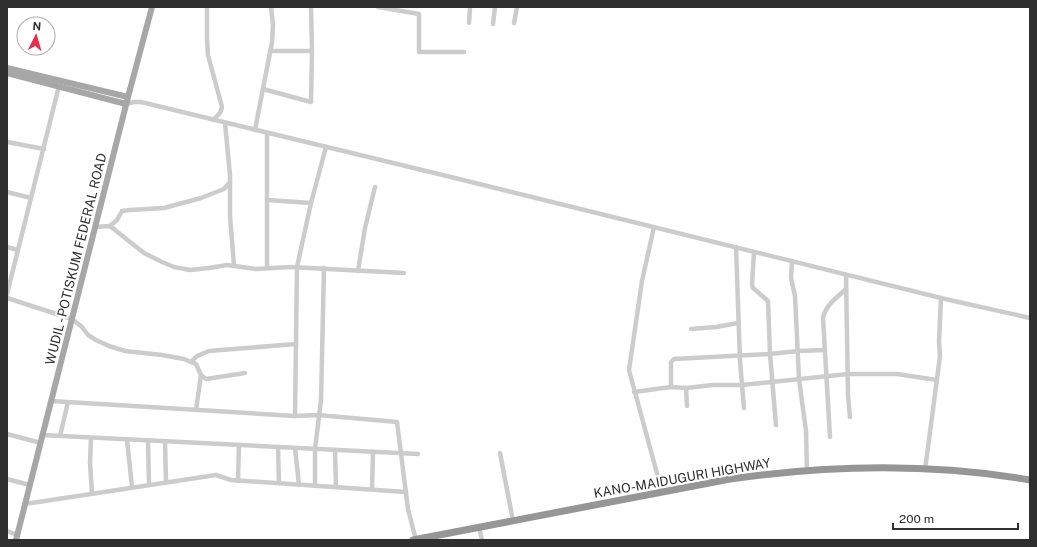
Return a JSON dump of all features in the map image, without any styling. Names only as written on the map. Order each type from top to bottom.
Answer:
[{"type":"highway","name":"KANO-MAIDUGURI HIGHWAY","points":[[417,540],[737,478],[807,471],[876,468],[979,473],[1030,480]]},
{"type":"main road","name":"WUDIL - POTISKUM FEDERAL ROAD","points":[[16,537],[152,7]]},
{"type":"main road","points":[[7,68],[127,100]]},
{"type":"main road","points":[[7,73],[59,86],[127,100]]},
{"type":"street","points":[[207,7],[208,56],[222,107],[220,113],[213,120]]},
{"type":"street","points":[[256,130],[270,51],[273,25],[271,7]]},
{"type":"street","points":[[264,89],[311,102],[312,51],[310,7]]},
{"type":"street","points":[[378,7],[419,14],[419,52],[464,52]]},
{"type":"street","points":[[469,23],[470,7]]},
{"type":"street","points":[[493,24],[495,7]]},
{"type":"street","points":[[514,23],[517,7]]},
{"type":"street","points":[[270,51],[312,51]]},
{"type":"street","points":[[7,294],[59,86]]},
{"type":"street","points":[[127,100],[141,102],[941,298],[1030,318]]},
{"type":"street","points":[[225,123],[230,182],[230,216],[234,266]]},
{"type":"street","points":[[267,133],[268,267]]},
{"type":"street","points":[[7,142],[44,149]]},
{"type":"street","points":[[295,416],[297,267],[311,202],[326,147]]},
{"type":"street","points":[[95,227],[110,226],[122,212],[130,210],[164,208],[201,198],[224,189],[230,182]]},
{"type":"street","points":[[358,271],[365,228],[375,187]]},
{"type":"street","points":[[7,192],[31,198]]},
{"type":"street","points":[[267,200],[311,202]]},
{"type":"street","points":[[110,226],[144,253],[174,267],[190,270],[218,266],[234,266],[256,269],[268,267],[297,267],[404,273]]},
{"type":"street","points":[[654,227],[642,281],[629,370],[662,492]]},
{"type":"street","points":[[7,247],[18,250]]},
{"type":"street","points":[[736,247],[738,323],[744,408]]},
{"type":"street","points":[[754,252],[753,288],[768,302],[770,354],[776,425]]},
{"type":"street","points":[[792,261],[791,278],[795,296],[799,379],[806,431],[807,471]]},
{"type":"street","points":[[315,486],[315,449],[321,400],[324,268]]},
{"type":"street","points":[[846,275],[848,395],[850,417]]},
{"type":"street","points":[[830,437],[823,314],[835,298],[846,289]]},
{"type":"street","points":[[7,298],[72,318],[88,335],[108,346],[125,351],[184,359],[196,364],[201,375],[206,379],[245,373]]},
{"type":"street","points":[[925,470],[940,356],[938,341],[941,298]]},
{"type":"street","points":[[691,329],[738,323]]},
{"type":"street","points":[[191,362],[197,356],[209,351],[296,344]]},
{"type":"street","points":[[671,387],[672,362],[674,359],[825,350]]},
{"type":"street","points":[[634,392],[671,387],[686,388],[713,385],[742,385],[848,374],[897,374],[937,380]]},
{"type":"street","points":[[196,410],[201,375]]},
{"type":"street","points":[[686,388],[687,406]]},
{"type":"street","points":[[51,401],[295,416],[318,415],[397,422],[406,492],[417,540]]},
{"type":"street","points":[[60,436],[68,402]]},
{"type":"street","points":[[7,434],[41,443]]},
{"type":"street","points":[[42,435],[418,454]]},
{"type":"street","points":[[91,438],[90,463],[92,493]]},
{"type":"street","points":[[127,440],[132,487]]},
{"type":"street","points":[[148,441],[149,485]]},
{"type":"street","points":[[166,442],[166,482]]},
{"type":"street","points":[[238,445],[238,481]]},
{"type":"street","points":[[278,447],[279,484]]},
{"type":"street","points":[[295,448],[299,485]]},
{"type":"street","points":[[335,450],[336,487]]},
{"type":"street","points":[[372,489],[373,452]]},
{"type":"street","points":[[500,453],[513,521]]},
{"type":"street","points":[[25,504],[216,475],[238,481],[406,492]]},
{"type":"street","points":[[7,479],[30,485]]},
{"type":"street","points":[[479,527],[482,540]]},
{"type":"street","points":[[7,531],[16,537]]}]
